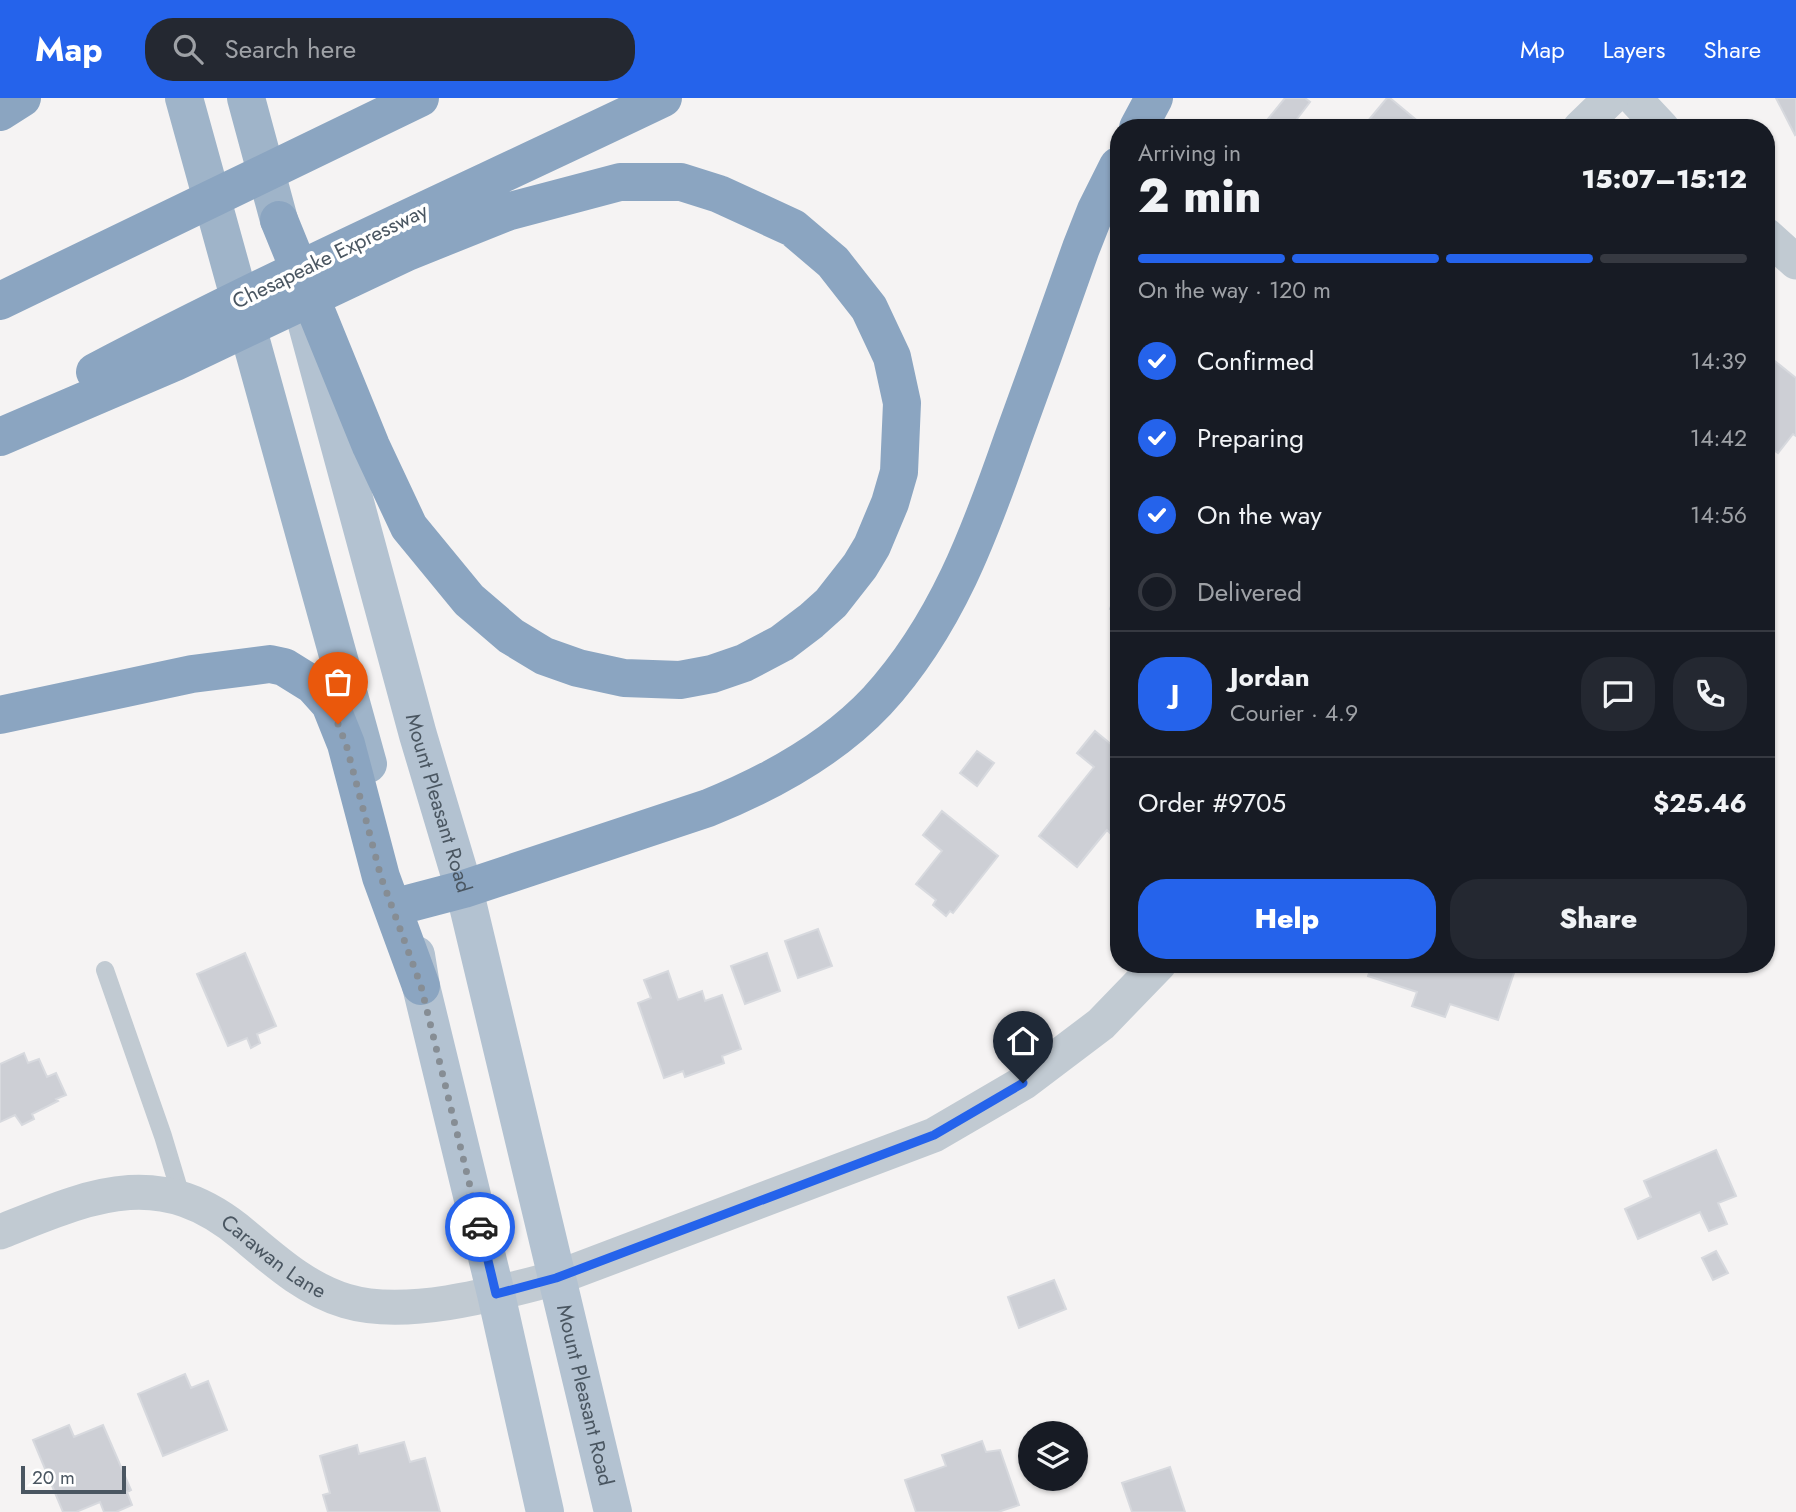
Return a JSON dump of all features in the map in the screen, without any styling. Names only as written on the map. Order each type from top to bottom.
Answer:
[{"type":"highway","points":[[0,112],[22,98]]},
{"type":"highway","points":[[184,98],[407,904],[464,889],[741,795],[810,758],[876,701],[917,653],[939,618],[971,552],[1081,248],[1110,182]]},
{"type":"highway","name":"Mount Pleasant Road","points":[[246,98],[279,220]]},
{"type":"highway","points":[[0,301],[420,98]]},
{"type":"highway","name":"Chesapeake Expressway","points":[[0,421],[171,348],[403,237],[663,98]]},
{"type":"highway","points":[[1143,119],[1154,98]]},
{"type":"highway","points":[[279,220],[371,446],[409,527],[468,600],[511,636],[544,656],[578,668],[624,678],[680,680],[712,674],[744,663],[782,643],[831,603],[872,546],[890,503],[899,472],[902,403],[892,357],[869,308],[833,262],[793,228],[719,194],[681,182],[620,182],[403,237]]},
{"type":"highway","points":[[0,437],[171,348]]},
{"type":"highway","points":[[0,715],[192,674],[270,664],[284,667],[313,685],[330,704],[346,744],[381,877],[421,986]]},
{"type":"main road","name":"Mount Pleasant Road","points":[[279,220],[414,722],[464,889],[613,1512]]},
{"type":"main road","points":[[407,904],[421,986],[496,1294],[545,1512]]},
{"type":"street","points":[[1589,119],[1611,98]]},
{"type":"street","points":[[1634,98],[1653,119]]},
{"type":"street","points":[[1775,243],[1796,262]]},
{"type":"street","name":"Carawan Lane","points":[[0,1232],[91,1197],[144,1191],[181,1199],[211,1210],[306,1284],[344,1301],[372,1307],[404,1307],[496,1294],[556,1278],[934,1135],[1023,1083],[1101,1024],[1150,973]]},
{"type":"lane","points":[[105,970],[163,1136],[181,1199]]},
{"type":"building","points":[[1285,98],[1305,98],[1310,102],[1297,119],[1268,119]]},
{"type":"building","points":[[1387,98],[1390,98],[1415,119],[1370,119]]},
{"type":"building","points":[[1776,98],[1796,98],[1795,135]]},
{"type":"building","points":[[1775,361],[1796,378],[1796,436],[1793,434],[1778,453],[1775,451]]},
{"type":"building","points":[[1095,731],[1110,743],[1110,833],[1107,830],[1077,867],[1039,836],[1094,767],[1077,753]]},
{"type":"building","points":[[977,751],[994,763],[977,786],[960,773]]},
{"type":"building","points":[[942,811],[998,856],[953,913],[950,911],[946,916],[933,905],[936,900],[916,884],[942,851],[923,835]]},
{"type":"building","points":[[818,929],[832,966],[798,978],[785,941]]},
{"type":"building","points":[[245,953],[276,1026],[257,1034],[260,1043],[251,1048],[247,1038],[228,1046],[197,974]]},
{"type":"building","points":[[767,953],[780,991],[745,1004],[731,966]]},
{"type":"building","points":[[668,971],[678,1000],[702,991],[705,1001],[722,995],[741,1049],[722,1056],[724,1063],[685,1077],[683,1071],[664,1078],[638,1003],[651,998],[644,980]]},
{"type":"building","points":[[1369,973],[1514,973],[1498,1020],[1450,1004],[1445,1017],[1412,1006],[1417,992],[1368,976]]},
{"type":"building","points":[[24,1053],[28,1063],[39,1059],[47,1077],[56,1073],[66,1095],[32,1114],[34,1119],[22,1125],[15,1115],[0,1122],[0,1064]]},
{"type":"building","points":[[1716,1150],[1736,1196],[1718,1203],[1727,1224],[1709,1231],[1700,1212],[1638,1239],[1625,1209],[1651,1197],[1644,1181]]},
{"type":"building","points":[[1716,1251],[1728,1273],[1713,1280],[1702,1258]]},
{"type":"building","points":[[1054,1280],[1066,1309],[1019,1328],[1008,1297]]},
{"type":"building","points":[[185,1374],[191,1388],[208,1381],[227,1430],[163,1456],[138,1394]]},
{"type":"building","points":[[69,1425],[74,1437],[103,1425],[131,1490],[127,1492],[132,1505],[116,1512],[104,1512],[100,1502],[76,1512],[63,1512],[33,1440]]},
{"type":"building","points":[[982,1441],[986,1452],[1000,1450],[1019,1505],[998,1512],[916,1512],[905,1480],[946,1466],[942,1455]]},
{"type":"building","points":[[404,1442],[410,1462],[425,1458],[440,1512],[328,1512],[323,1495],[330,1493],[320,1456],[357,1445],[359,1454]]},
{"type":"building","points":[[1170,1467],[1185,1512],[1132,1512],[1122,1483]]},
{"type":"way so far","points":[[338,724],[346,744],[381,877],[421,986],[480,1227]]},
{"type":"route","points":[[480,1227],[496,1294],[556,1278],[934,1135],[1023,1083]]}]
